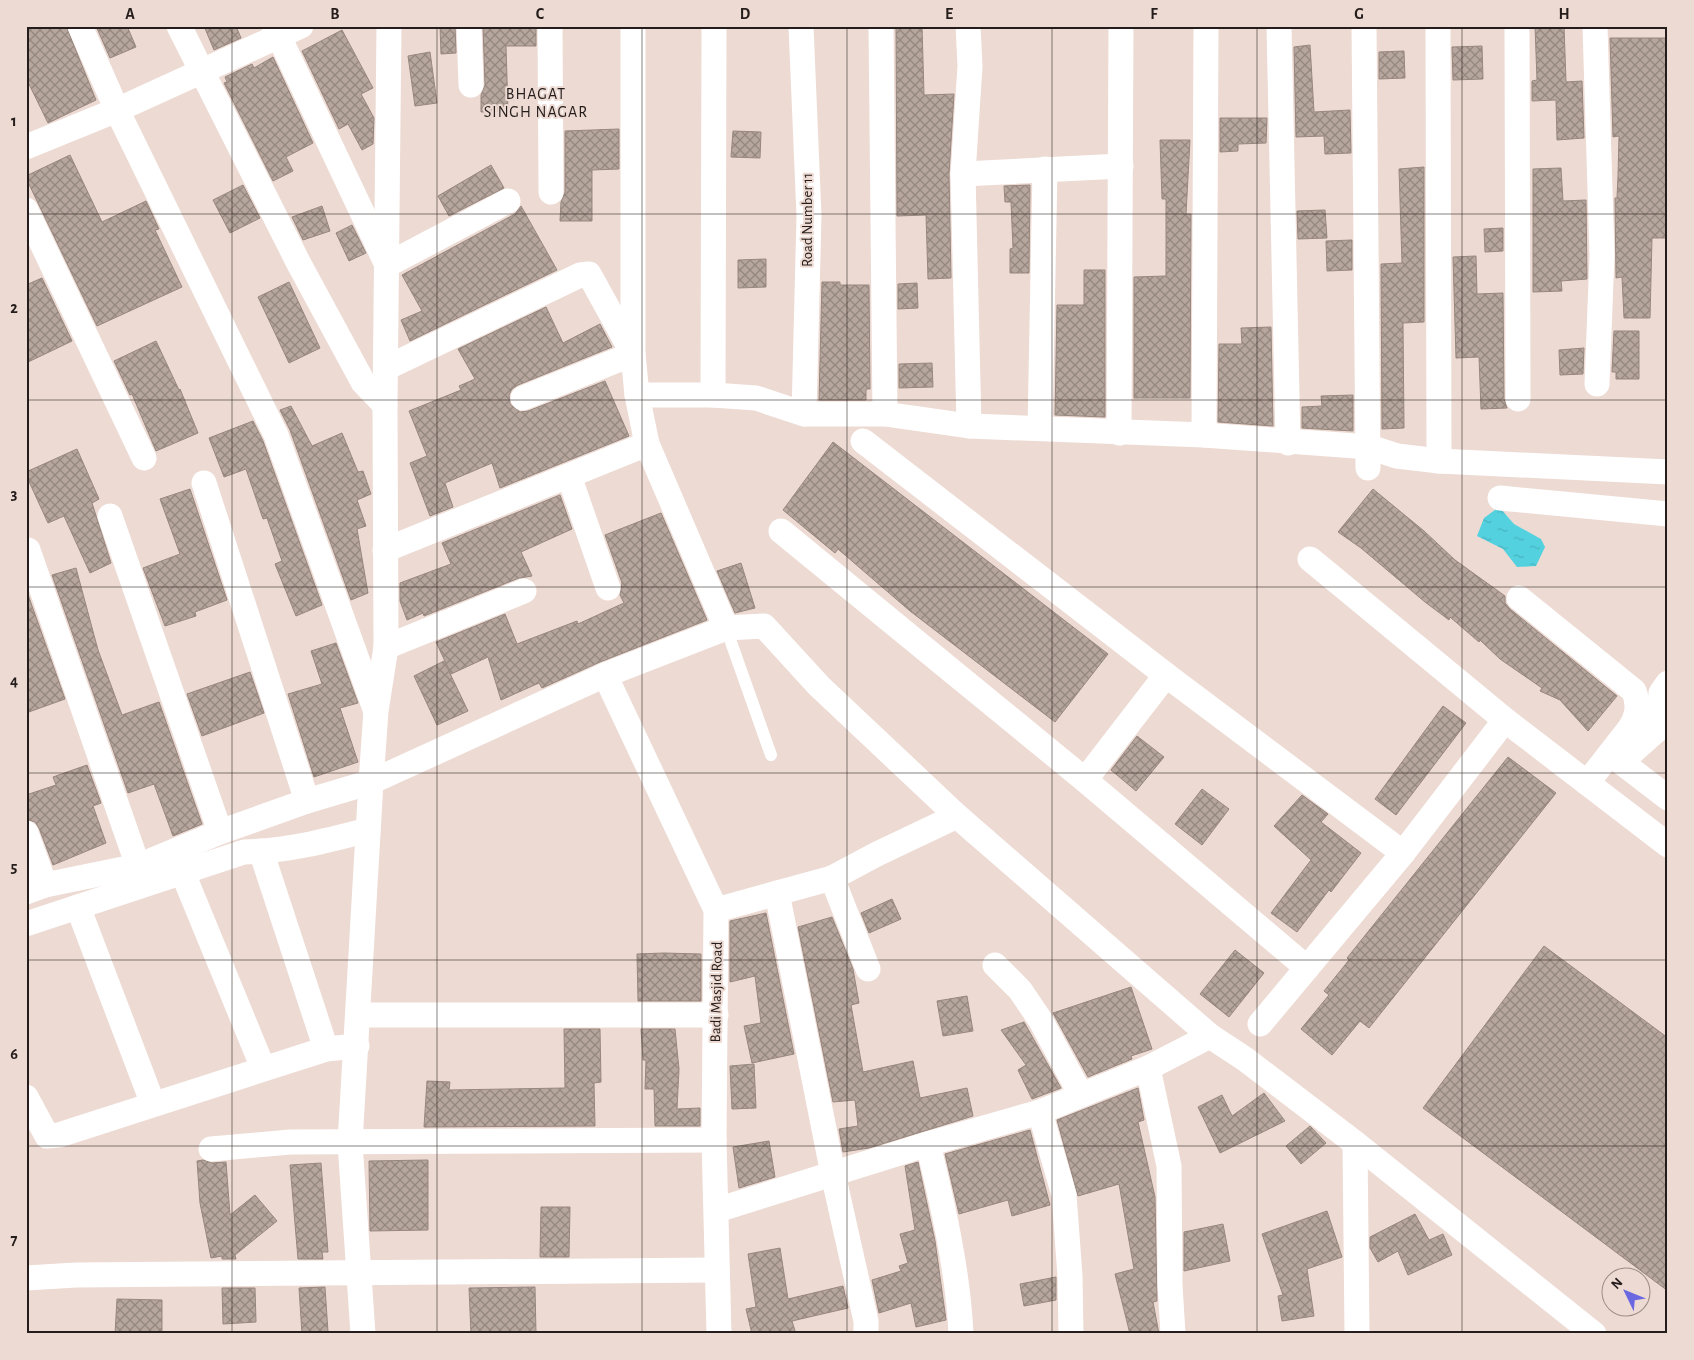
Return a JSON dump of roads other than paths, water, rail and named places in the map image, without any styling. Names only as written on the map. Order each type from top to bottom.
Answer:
[{"type":"street","points":[[80,26],[118,110],[276,435],[376,711]]},
{"type":"street","points":[[179,26],[200,71],[363,382],[385,405]]},
{"type":"street","points":[[26,147],[118,110],[200,71],[277,31],[301,26]]},
{"type":"street","points":[[363,1334],[361,1273],[350,1144],[376,711],[386,647],[385,405],[389,26]]},
{"type":"street","points":[[469,26],[471,85]]},
{"type":"street","points":[[550,26],[551,192]]},
{"type":"street","points":[[633,26],[633,354],[637,395],[647,444],[726,628]]},
{"type":"street","points":[[713,395],[714,26]]},
{"type":"street","name":"Road Number 11","points":[[801,26],[809,216],[804,414]]},
{"type":"street","points":[[881,26],[885,414]]},
{"type":"street","points":[[968,26],[970,66],[964,174],[969,426]]},
{"type":"street","points":[[1119,433],[1121,26]]},
{"type":"street","points":[[1204,435],[1206,26]]},
{"type":"street","points":[[1279,26],[1288,443]]},
{"type":"street","points":[[1364,26],[1368,456]]},
{"type":"street","points":[[1438,26],[1439,461]]},
{"type":"street","points":[[1517,26],[1518,398]]},
{"type":"street","points":[[1595,26],[1602,255],[1597,384]]},
{"type":"street","points":[[277,31],[386,265]]},
{"type":"street","points":[[964,174],[1120,166]]},
{"type":"street","points":[[1040,428],[1045,169]]},
{"type":"street","points":[[386,265],[508,201]]},
{"type":"street","points":[[26,210],[144,458]]},
{"type":"street","points":[[386,368],[580,275],[589,274],[633,354]]},
{"type":"street","points":[[524,398],[633,354]]},
{"type":"street","points":[[637,395],[713,395],[756,398],[804,414],[885,414],[969,426],[1204,435],[1288,443],[1368,456],[1397,456],[1439,461],[1668,472]]},
{"type":"street","points":[[863,440],[1166,675],[1402,853]]},
{"type":"street","points":[[385,550],[647,444]]},
{"type":"street","points":[[569,476],[608,588]]},
{"type":"street","points":[[204,484],[307,801]]},
{"type":"street","points":[[1500,498],[1668,514]]},
{"type":"street","points":[[110,516],[137,589],[220,832]]},
{"type":"street","points":[[781,531],[1085,780],[1307,968]]},
{"type":"street","points":[[28,550],[138,866]]},
{"type":"street","points":[[1310,559],[1505,720],[1668,845]]},
{"type":"street","points":[[386,647],[524,591]]},
{"type":"street","points":[[1519,598],[1634,690],[1638,702],[1636,718],[1586,783]]},
{"type":"street","points":[[26,834],[36,889],[138,866],[220,832],[307,801],[371,782],[605,676],[726,628],[764,626],[819,686],[957,816],[1210,1036],[1245,1059],[1354,1143],[1594,1334]]},
{"type":"street","points":[[1085,780],[1166,675]]},
{"type":"street","name":"Badi Masjid Road","points":[[605,676],[716,910],[714,1140],[719,1334]]},
{"type":"street","points":[[1668,683],[1661,693],[1657,730],[1621,762],[1668,798]]},
{"type":"street","points":[[1260,1024],[1402,853],[1505,720]]},
{"type":"street","points":[[716,910],[832,878],[877,854],[957,816]]},
{"type":"street","points":[[26,924],[244,852],[308,846],[368,830]]},
{"type":"street","points":[[261,851],[326,1049]]},
{"type":"street","points":[[182,872],[263,1068]]},
{"type":"street","points":[[832,878],[868,969]]},
{"type":"street","points":[[777,893],[833,1174],[866,1321],[866,1334]]},
{"type":"street","points":[[78,907],[153,1104]]},
{"type":"street","points":[[995,965],[1020,990],[1041,1021],[1081,1095]]},
{"type":"street","points":[[359,1015],[716,1015]]},
{"type":"street","points":[[717,1210],[928,1144],[1040,1112],[1148,1068],[1210,1036]]},
{"type":"street","points":[[26,1096],[47,1136],[60,1135],[326,1049],[357,1046]]},
{"type":"street","points":[[1148,1068],[1169,1166],[1170,1285],[1173,1334]]},
{"type":"street","points":[[1040,1112],[1064,1195],[1070,1276],[1071,1334]]},
{"type":"street","points":[[211,1149],[290,1142],[350,1144],[714,1140]]},
{"type":"street","points":[[1354,1143],[1357,1334]]},
{"type":"street","points":[[928,1144],[945,1218],[960,1309],[961,1334]]},
{"type":"street","points":[[26,1278],[76,1275],[717,1270]]},
{"type":"lane","points":[[726,628],[771,755]]},
{"type":"water","points":[[1499,507],[1514,524],[1541,539],[1545,547],[1536,566],[1517,567],[1503,549],[1477,536],[1484,518]]},
{"type":"district","name":"BHAGAT SINGH NAGAR","points":[[536,102]]}]
